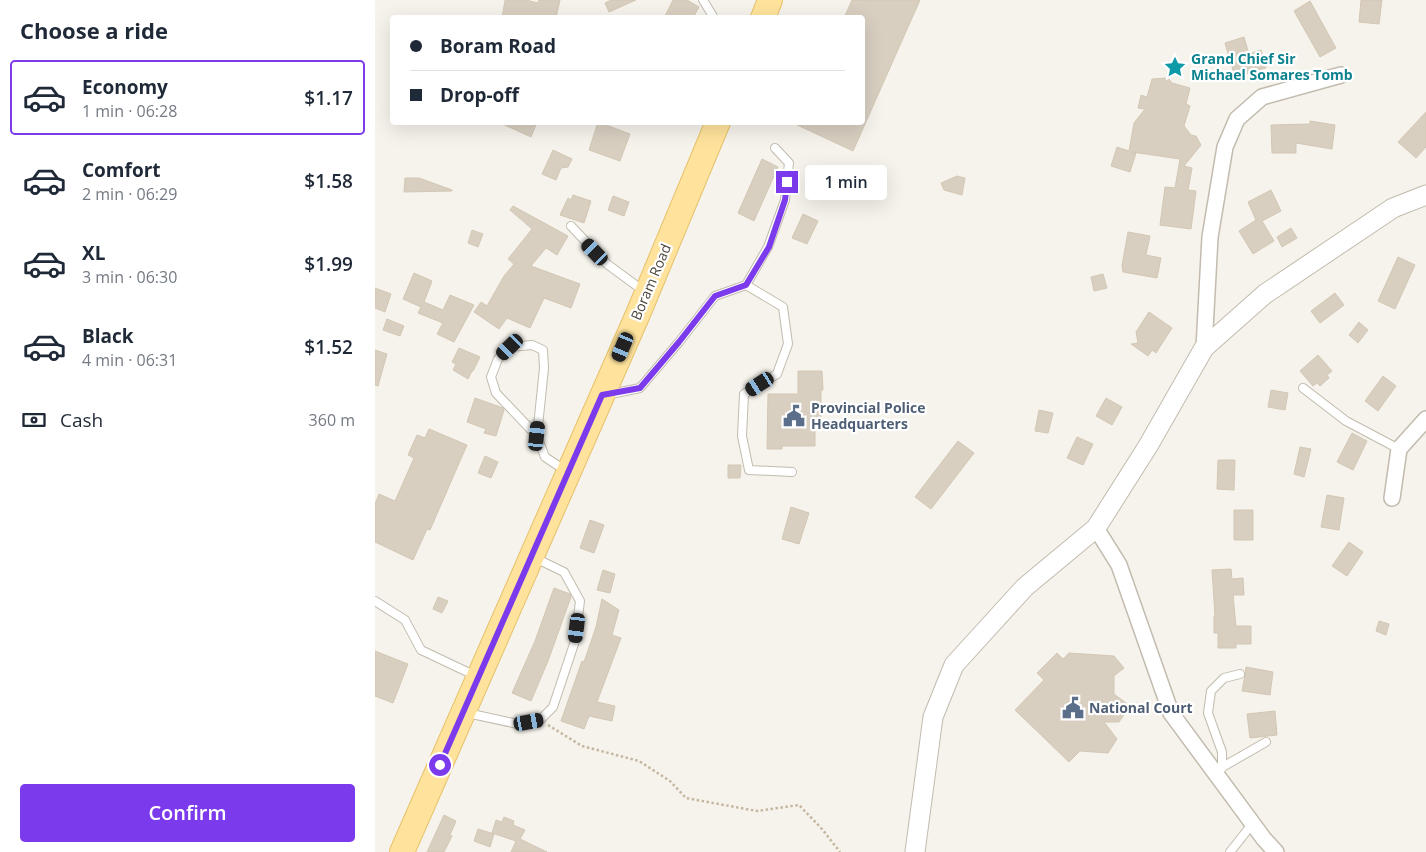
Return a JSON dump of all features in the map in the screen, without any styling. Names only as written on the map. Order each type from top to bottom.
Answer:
[{"type":"main road","points":[[764,15],[770,0]]},
{"type":"main road","name":"Boram Road","points":[[402,852],[646,294],[717,125]]},
{"type":"street","points":[[1204,348],[1210,237],[1225,147],[1237,119],[1262,97],[1341,75]]},
{"type":"street","points":[[915,852],[933,717],[954,665],[1025,587],[1095,528],[1149,446],[1204,348],[1265,294],[1393,208],[1426,194]]},
{"type":"street","points":[[1392,498],[1399,449],[1426,419]]},
{"type":"street","points":[[1095,528],[1119,565],[1171,713],[1218,770],[1253,823],[1276,852]]},
{"type":"lane","points":[[703,0],[712,15]]},
{"type":"lane","points":[[602,395],[640,388],[715,296],[746,285],[769,247],[785,200],[789,163],[775,148]]},
{"type":"lane","points":[[571,226],[607,264],[646,294]]},
{"type":"lane","points":[[746,285],[783,307],[788,344],[777,374],[744,394],[743,436],[749,470],[793,472]]},
{"type":"lane","points":[[537,436],[545,368],[543,350],[532,345],[510,347],[498,359],[491,376],[496,393],[537,436],[545,457],[568,473]]},
{"type":"lane","points":[[1303,388],[1346,421],[1399,449]]},
{"type":"lane","points":[[463,712],[518,724],[540,720],[553,707],[575,641],[580,601],[564,572],[531,556]]},
{"type":"lane","points":[[375,601],[405,620],[421,650],[478,676]]},
{"type":"lane","points":[[1218,770],[1222,752],[1208,713],[1211,691],[1224,678],[1240,674]]},
{"type":"lane","points":[[1218,770],[1266,742]]},
{"type":"lane","points":[[1230,852],[1253,823]]},
{"type":"path","points":[[540,720],[582,746],[639,761],[670,781],[686,798],[757,811],[799,805],[823,829],[840,852]]},
{"type":"building","points":[[505,0],[526,0],[538,3],[539,0],[560,0],[557,15],[502,15]]},
{"type":"building","points":[[611,0],[636,0],[609,12],[605,3]]},
{"type":"building","points":[[673,0],[687,0],[699,7],[695,15],[666,15]]},
{"type":"building","points":[[852,0],[920,0],[865,124],[865,15],[845,15]]},
{"type":"building","points":[[1361,0],[1382,0],[1379,24],[1359,22]]},
{"type":"building","points":[[1310,1],[1336,48],[1320,57],[1294,11]]},
{"type":"building","points":[[1244,37],[1249,54],[1261,50],[1266,68],[1235,77],[1225,43]]},
{"type":"building","points":[[1168,78],[1172,83],[1190,88],[1186,104],[1190,106],[1184,126],[1191,135],[1196,136],[1201,145],[1184,166],[1192,168],[1188,190],[1196,191],[1191,229],[1160,225],[1165,187],[1175,188],[1180,159],[1132,152],[1136,153],[1130,172],[1111,166],[1117,147],[1129,151],[1134,123],[1145,109],[1138,108],[1141,95],[1147,97],[1152,79]]},
{"type":"building","points":[[1426,112],[1426,147],[1416,158],[1398,142]]},
{"type":"building","points":[[1310,121],[1335,125],[1332,149],[1296,143],[1296,153],[1272,153],[1271,125],[1310,124]]},
{"type":"building","points":[[505,125],[536,125],[531,137]]},
{"type":"building","points":[[597,125],[606,125],[630,134],[620,161],[589,150]]},
{"type":"building","points":[[797,125],[865,125],[853,151]]},
{"type":"building","points":[[553,150],[572,159],[568,167],[561,168],[556,180],[542,174]]},
{"type":"building","points":[[762,159],[778,167],[754,221],[738,213]]},
{"type":"building","points":[[816,168],[843,180],[835,197],[808,185]]},
{"type":"building","points":[[957,176],[965,178],[962,195],[944,190],[941,183]]},
{"type":"building","points":[[405,178],[419,178],[452,191],[404,192]]},
{"type":"building","points":[[1271,190],[1281,211],[1262,221],[1274,241],[1253,254],[1239,231],[1256,220],[1248,202]]},
{"type":"building","points":[[573,195],[591,201],[584,223],[560,215],[568,198],[571,200]]},
{"type":"building","points":[[613,196],[629,202],[624,216],[608,210]]},
{"type":"building","points":[[513,206],[568,236],[557,255],[546,248],[531,266],[580,284],[571,308],[544,298],[530,328],[507,318],[499,329],[474,312],[481,302],[487,306],[504,276],[514,264],[508,259],[532,229],[510,210]]},
{"type":"building","points":[[803,214],[818,221],[807,244],[792,238]]},
{"type":"building","points":[[1291,228],[1297,238],[1282,247],[1277,237]]},
{"type":"building","points":[[472,230],[483,234],[478,247],[468,243]]},
{"type":"building","points":[[1128,232],[1150,236],[1146,255],[1161,258],[1157,278],[1123,272],[1122,265]]},
{"type":"building","points":[[1398,257],[1415,265],[1395,309],[1378,301]]},
{"type":"building","points":[[414,273],[432,281],[424,302],[443,310],[450,295],[474,305],[454,342],[437,334],[443,323],[418,313],[421,307],[403,299]]},
{"type":"building","points":[[1103,274],[1107,288],[1094,291],[1091,277]]},
{"type":"building","points":[[375,288],[391,294],[385,312],[375,308]]},
{"type":"building","points":[[1335,293],[1344,305],[1320,323],[1311,311]]},
{"type":"building","points":[[1149,312],[1172,328],[1156,353],[1152,350],[1148,356],[1131,344],[1138,343],[1136,332]]},
{"type":"building","points":[[387,319],[404,326],[400,336],[383,330]]},
{"type":"building","points":[[1359,322],[1368,330],[1358,343],[1349,335]]},
{"type":"building","points":[[459,348],[480,357],[468,379],[453,370],[456,364],[452,362]]},
{"type":"building","points":[[375,350],[387,354],[378,386],[375,385]]},
{"type":"building","points":[[1318,355],[1332,371],[1327,375],[1329,378],[1320,386],[1317,383],[1313,386],[1300,371]]},
{"type":"building","points":[[798,371],[822,371],[821,426],[815,426],[815,446],[782,446],[782,449],[767,449],[768,394],[798,394]]},
{"type":"building","points":[[1383,376],[1396,386],[1378,411],[1365,401]]},
{"type":"building","points":[[1271,390],[1288,393],[1285,410],[1268,407]]},
{"type":"building","points":[[475,398],[503,408],[496,436],[484,433],[486,429],[467,422]]},
{"type":"building","points":[[1106,398],[1122,407],[1112,425],[1096,416]]},
{"type":"building","points":[[1039,410],[1053,413],[1048,433],[1035,431]]},
{"type":"building","points":[[429,429],[467,445],[430,530],[427,529],[413,560],[375,542],[375,504],[379,494],[395,501],[414,458],[408,455],[417,435],[425,438]]},
{"type":"building","points":[[1352,433],[1367,441],[1353,470],[1337,462]]},
{"type":"building","points":[[1077,437],[1093,444],[1083,465],[1067,458]]},
{"type":"building","points":[[958,441],[974,453],[931,509],[915,497]]},
{"type":"building","points":[[1300,447],[1311,449],[1304,477],[1294,474]]},
{"type":"building","points":[[485,456],[498,462],[491,478],[478,473]]},
{"type":"building","points":[[1218,460],[1235,460],[1234,490],[1217,489]]},
{"type":"building","points":[[728,465],[741,465],[740,478],[728,478]]},
{"type":"building","points":[[1327,495],[1344,498],[1339,530],[1321,527]]},
{"type":"building","points":[[791,507],[809,513],[799,544],[782,539]]},
{"type":"building","points":[[1234,510],[1253,510],[1253,540],[1234,540]]},
{"type":"building","points":[[590,520],[604,525],[594,553],[580,548]]},
{"type":"building","points":[[1349,542],[1363,552],[1347,576],[1332,566]]},
{"type":"building","points":[[1231,569],[1232,579],[1243,578],[1244,595],[1233,595],[1236,626],[1251,626],[1251,644],[1236,644],[1236,648],[1218,648],[1218,633],[1214,633],[1215,616],[1212,570]]},
{"type":"building","points":[[603,570],[615,574],[610,593],[597,590]]},
{"type":"building","points":[[554,588],[570,594],[571,597],[548,661],[531,701],[512,693],[535,641]]},
{"type":"building","points":[[438,597],[448,601],[442,613],[433,609]]},
{"type":"building","points":[[602,599],[619,610],[612,635],[621,638],[597,702],[615,706],[612,721],[589,716],[584,729],[561,721],[596,627]]},
{"type":"building","points":[[1379,621],[1389,624],[1386,635],[1376,631]]},
{"type":"building","points":[[375,651],[408,664],[393,703],[375,696]]},
{"type":"building","name":"National Court","points":[[1057,653],[1063,659],[1069,653],[1114,656],[1124,668],[1114,676],[1114,694],[1130,706],[1119,722],[1104,722],[1117,739],[1108,753],[1080,751],[1069,762],[1015,710],[1044,680],[1037,673]]},
{"type":"building","points":[[1246,667],[1273,672],[1270,695],[1242,691]]},
{"type":"building","points":[[1275,711],[1277,735],[1250,738],[1247,714]]},
{"type":"building","points":[[444,815],[456,821],[450,835],[452,836],[444,852],[427,852]]},
{"type":"building","points":[[504,817],[514,821],[513,825],[525,830],[520,839],[547,852],[511,852],[516,841],[492,833],[496,820],[502,822]]},
{"type":"building","points":[[478,829],[494,834],[490,847],[474,841]]},
{"type":"place","name":"Grand Chief Sir Michael Somares Tomb","points":[[1175,67]]},
{"type":"place","name":"Provincial Police Headquarters","points":[[794,416]]},
{"type":"place","name":"National Court","points":[[1073,708]]},
{"type":"route","points":[[440,765],[602,395],[640,388],[715,296],[746,285],[769,247],[785,200],[787,182]]}]
